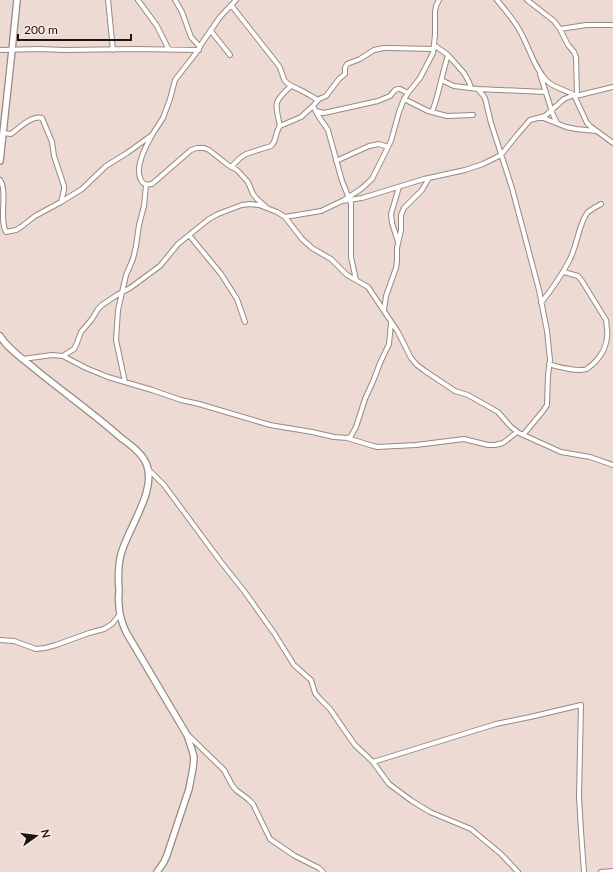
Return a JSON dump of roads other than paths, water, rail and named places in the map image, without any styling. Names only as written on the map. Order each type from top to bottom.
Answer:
[{"type":"street","points":[[0,161],[17,0]]},
{"type":"street","points":[[108,0],[113,50]]},
{"type":"street","points":[[138,0],[157,26],[168,50]]},
{"type":"street","points":[[175,0],[182,12],[191,38],[199,48]]},
{"type":"street","points":[[236,0],[220,17],[175,80],[163,118],[152,135],[143,154],[139,171],[140,180],[146,185],[152,184],[187,153],[197,148],[209,150],[222,161],[237,170],[247,180],[251,191],[257,199],[284,217],[306,243],[331,259],[347,275],[368,287],[398,332],[411,358],[417,365],[446,386],[468,395],[498,412],[517,432],[561,452],[590,457],[613,465]]},
{"type":"street","points":[[284,217],[320,211],[349,198],[372,179],[391,141],[404,99],[431,58],[434,47],[435,12],[439,0]]},
{"type":"street","points":[[497,0],[516,25],[537,66],[548,83],[576,96]]},
{"type":"street","points":[[526,0],[554,21],[568,45],[574,52],[576,57],[577,104],[587,123],[613,143]]},
{"type":"street","points":[[231,5],[274,60],[281,70],[284,80],[291,86],[298,88],[318,100]]},
{"type":"street","points":[[560,29],[586,25],[613,24]]},
{"type":"street","points":[[211,31],[230,55]]},
{"type":"street","points":[[280,126],[301,117],[320,98],[326,96],[345,74],[347,64],[360,59],[374,50],[388,48],[434,47],[448,55],[467,78],[471,88]]},
{"type":"street","points":[[0,50],[168,50],[199,48]]},
{"type":"street","points":[[432,112],[448,55]]},
{"type":"street","points":[[537,66],[557,123]]},
{"type":"street","points":[[441,80],[454,86],[478,89],[546,92]]},
{"type":"street","points":[[232,167],[246,154],[273,144],[280,126],[276,108],[277,101],[291,86]]},
{"type":"street","points":[[349,198],[362,198],[483,164],[501,155],[529,121],[545,116],[564,99],[613,87]]},
{"type":"street","points":[[316,111],[324,113],[378,101],[390,96],[395,90],[398,89],[408,93]]},
{"type":"street","points":[[478,89],[485,98],[512,188],[518,216],[539,290],[547,331],[549,364],[547,405],[523,435]]},
{"type":"street","points":[[404,99],[432,112],[447,116],[474,115]]},
{"type":"street","points":[[313,106],[320,120],[327,127],[342,181],[351,205],[351,257],[356,280]]},
{"type":"street","points":[[2,138],[11,134],[19,126],[38,117],[42,118],[52,142],[54,156],[64,186],[61,202]]},
{"type":"street","points":[[541,117],[566,127],[597,131]]},
{"type":"street","points":[[0,180],[3,192],[0,224],[6,232],[16,230],[35,216],[82,189],[106,166],[152,135]]},
{"type":"street","points":[[336,161],[370,146],[379,144],[388,147]]},
{"type":"street","points":[[384,310],[386,296],[396,268],[401,230],[400,219],[402,212],[422,190],[429,178]]},
{"type":"street","points":[[125,382],[115,336],[122,292],[138,240],[146,185]]},
{"type":"street","points":[[398,245],[391,214],[399,187]]},
{"type":"street","points":[[63,356],[76,347],[81,332],[98,309],[107,301],[135,285],[160,266],[178,244],[209,219],[229,209],[242,205],[250,204],[269,208]]},
{"type":"street","points":[[541,303],[564,272],[587,214],[602,204]]},
{"type":"street","points":[[189,235],[221,274],[237,299],[245,322]]},
{"type":"street","points":[[549,364],[564,369],[578,370],[588,368],[596,361],[605,349],[608,334],[606,320],[582,281],[578,276],[564,272]]},
{"type":"street","points":[[346,438],[351,436],[356,427],[365,399],[389,344],[391,322]]},
{"type":"street","points":[[0,336],[23,359],[107,425],[146,462],[148,469],[146,494],[121,554],[118,583],[120,614],[126,632],[187,735],[194,757],[189,789],[167,855],[157,872]]},
{"type":"street","points":[[23,359],[52,355],[63,356],[97,373],[181,400],[270,425],[346,438],[370,445],[416,445],[464,439],[495,446],[503,443],[517,432]]},
{"type":"street","points":[[148,469],[164,485],[244,591],[274,633],[294,665],[311,680],[315,693],[330,709],[355,745],[373,762],[386,780],[395,789],[416,804],[430,812],[471,830],[501,854],[518,872]]},
{"type":"street","points":[[0,640],[14,641],[36,648],[45,648],[89,633],[104,630],[112,624],[120,614]]},
{"type":"street","points":[[373,762],[496,724],[581,705],[579,796],[584,872]]},
{"type":"street","points":[[187,735],[224,770],[236,790],[253,804],[270,839],[295,856],[323,872]]},
{"type":"street","points":[[601,872],[613,870]]}]
